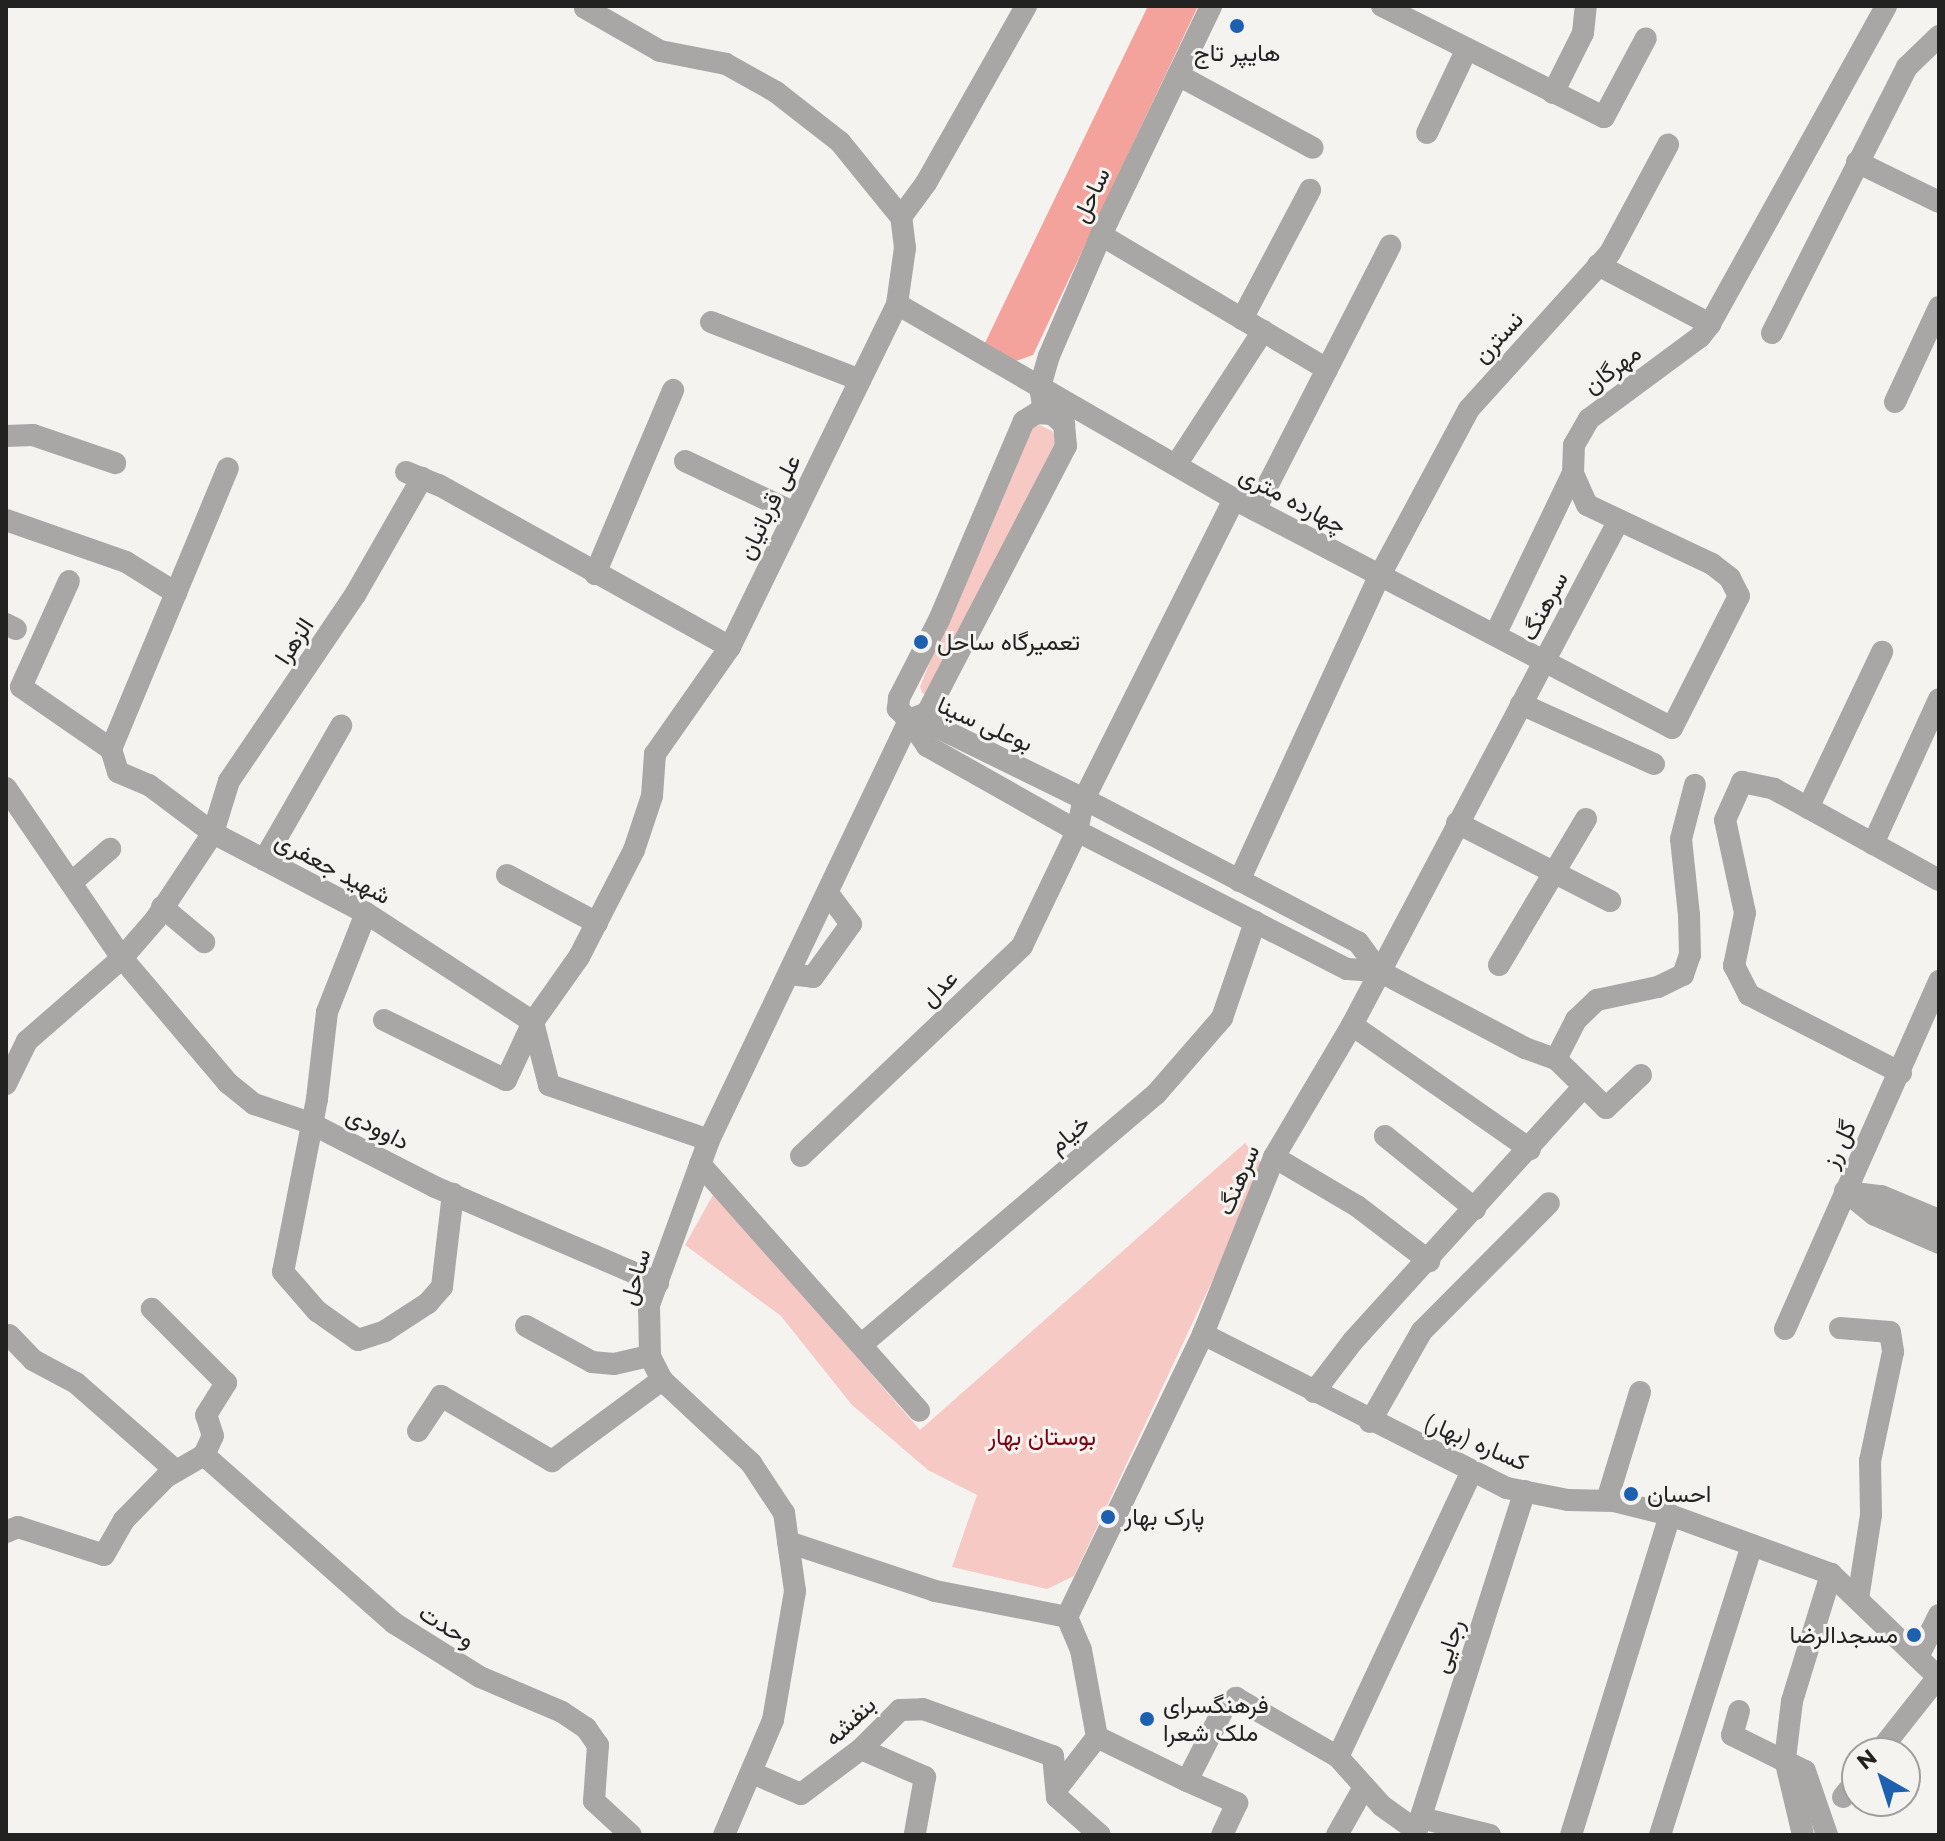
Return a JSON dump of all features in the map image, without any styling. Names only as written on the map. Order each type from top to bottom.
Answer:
[{"type":"street","points":[[585,8],[660,51],[726,64],[776,92],[840,142],[901,217],[926,183],[1026,6]]},
{"type":"street","name":"ساحل","points":[[732,1833],[773,1720],[793,1605],[784,1513],[751,1463],[662,1380],[650,1356],[649,1305],[709,1140],[909,720],[927,713],[1066,446],[1064,424],[1044,412],[1040,387],[1101,235],[1211,6]]},
{"type":"street","points":[[1382,6],[1466,51],[1604,117],[1646,38]]},
{"type":"street","points":[[1553,93],[1583,33],[1586,6]]},
{"type":"street","name":"مهرگان","points":[[1495,635],[1573,473],[1574,445],[1589,419],[1700,337],[1710,324],[1886,6]]},
{"type":"street","points":[[1772,333],[1907,67],[1939,36]]},
{"type":"street","points":[[1427,133],[1466,51]]},
{"type":"street","points":[[1178,75],[1313,148]]},
{"type":"street","name":"نسترن","points":[[1239,881],[1380,575],[1469,409],[1598,265],[1668,145]]},
{"type":"street","points":[[1857,162],[1939,202]]},
{"type":"street","points":[[1242,319],[1310,190]]},
{"type":"street","name":"علی قربانیان","points":[[384,1020],[506,1080],[533,1022],[597,923],[634,850],[652,796],[655,754],[730,647],[897,304],[905,248],[901,217]]},
{"type":"street","points":[[1101,235],[1327,369]]},
{"type":"street","points":[[1255,510],[1390,246]]},
{"type":"street","points":[[1598,265],[1710,324]]},
{"type":"street","name":"چهارده متری","points":[[897,304],[1234,499],[1672,728],[1739,596],[1730,578],[1712,564],[1619,520]]},
{"type":"street","points":[[1895,402],[1939,307]]},
{"type":"street","points":[[711,322],[860,380]]},
{"type":"street","points":[[1176,465],[1263,331]]},
{"type":"street","points":[[595,574],[673,390]]},
{"type":"street","points":[[909,720],[898,709],[899,698],[939,620],[1024,421],[1044,412]]},
{"type":"street","points":[[6,436],[33,435],[115,463]]},
{"type":"street","points":[[685,461],[795,513]]},
{"type":"street","points":[[111,749],[228,468]]},
{"type":"street","points":[[1573,473],[1587,505],[1619,520]]},
{"type":"street","name":"الزهرا","points":[[213,833],[229,781],[355,595],[414,475],[730,647]]},
{"type":"street","name":"عدل","points":[[801,1156],[1022,946],[1077,831],[1084,799],[1234,499]]},
{"type":"street","points":[[6,520],[104,553],[176,593]]},
{"type":"street","name":"سرهنگ","points":[[1067,1617],[1203,1334],[1274,1157],[1352,1025],[1619,520]]},
{"type":"street","name":"شهید جعفری","points":[[69,581],[21,687],[111,749],[118,772],[149,785],[213,833],[366,913],[533,1022]]},
{"type":"street","points":[[1808,808],[1882,652]]},
{"type":"street","points":[[1873,844],[1939,699]]},
{"type":"street","points":[[1521,704],[1654,764]]},
{"type":"street","name":"بوعلی سینا","points":[[909,720],[935,726],[1084,799],[1358,942],[1379,971]]},
{"type":"street","name":"بوعلی سینا","points":[[909,720],[927,746],[1077,831],[1347,969],[1379,971],[1525,1048],[1556,1059],[1606,1108],[1641,1075]]},
{"type":"street","points":[[264,860],[341,726]]},
{"type":"street","points":[[1901,1073],[1749,995],[1734,966],[1745,913],[1725,820],[1742,782],[1774,789],[1939,880]]},
{"type":"street","points":[[1556,1059],[1576,1020],[1597,1000],[1628,989],[1658,987],[1683,975],[1690,955],[1681,839],[1695,785]]},
{"type":"street","name":"داوودی","points":[[6,788],[122,958],[228,1083],[254,1104],[310,1123],[453,1194],[658,1283]]},
{"type":"street","points":[[1499,965],[1586,819]]},
{"type":"street","points":[[1457,823],[1553,876],[1610,901]]},
{"type":"street","points":[[6,1084],[27,1041],[122,958],[213,833]]},
{"type":"street","points":[[71,883],[110,849]]},
{"type":"street","points":[[507,875],[597,923]]},
{"type":"street","points":[[790,974],[813,977],[851,924],[828,894]]},
{"type":"street","points":[[162,907],[204,942]]},
{"type":"street","points":[[366,913],[327,1012],[283,1272],[317,1311],[358,1340],[407,1317],[442,1287],[453,1194]]},
{"type":"street","name":"خیام","points":[[861,1345],[1156,1094],[1222,1018],[1255,922]]},
{"type":"street","name":"گل رز","points":[[1785,1329],[1901,1073],[1939,981]]},
{"type":"street","points":[[533,1022],[549,1085],[709,1140]]},
{"type":"street","points":[[1352,1025],[1530,1149]]},
{"type":"street","points":[[1314,1392],[1353,1341],[1429,1261],[1583,1087]]},
{"type":"street","points":[[1385,1136],[1475,1209]]},
{"type":"street","points":[[1274,1157],[1357,1206],[1429,1261]]},
{"type":"street","points":[[700,1164],[919,1411]]},
{"type":"street","points":[[1845,1191],[1881,1196],[1939,1220]]},
{"type":"street","points":[[1845,1191],[1875,1215],[1939,1243]]},
{"type":"street","points":[[1370,1422],[1422,1331],[1549,1203]]},
{"type":"street","points":[[6,1532],[18,1527],[104,1555],[124,1520],[176,1471],[204,1455],[213,1436],[206,1415],[226,1383],[152,1309]]},
{"type":"street","points":[[526,1326],[592,1362],[614,1364],[650,1356]]},
{"type":"street","points":[[1840,1328],[1890,1332],[1893,1352],[1870,1461],[1871,1515],[1858,1599]]},
{"type":"street","name":"کساره (بهار)","points":[[1203,1334],[1471,1473],[1525,1491],[1607,1500],[1670,1515],[1831,1574],[1939,1678]]},
{"type":"street","points":[[9,1335],[33,1360],[76,1383],[176,1471]]},
{"type":"street","points":[[418,1431],[441,1396],[552,1461],[662,1380]]},
{"type":"street","points":[[1607,1500],[1640,1392]]},
{"type":"street","name":"وحدت","points":[[204,1455],[394,1623],[480,1677],[562,1712],[586,1728],[598,1745],[594,1801],[631,1835]]},
{"type":"street","points":[[1338,1757],[1471,1473]]},
{"type":"street","name":"رجایی","points":[[1418,1828],[1525,1491]]},
{"type":"street","points":[[1571,1835],[1670,1515]]},
{"type":"street","points":[[788,1542],[935,1591],[1067,1617],[1081,1650],[1097,1737],[1059,1786]]},
{"type":"street","points":[[1660,1835],[1752,1545]]},
{"type":"street","points":[[1803,1835],[1785,1759],[1792,1701],[1831,1574]]},
{"type":"street","points":[[1918,1657],[1939,1615]]},
{"type":"street","points":[[1891,1737],[1939,1678]]},
{"type":"street","points":[[1187,1781],[1224,1708],[1236,1698],[1338,1757],[1364,1787],[1418,1828],[1490,1835]]},
{"type":"street","name":"بنفشه","points":[[752,1773],[801,1794],[861,1749],[900,1710],[923,1709],[1053,1756],[1059,1786],[1057,1797],[1100,1835]]},
{"type":"street","points":[[1739,1711],[1732,1735],[1805,1771],[1827,1835]]},
{"type":"street","points":[[1097,1737],[1237,1803],[1222,1835]]},
{"type":"street","points":[[861,1749],[925,1777],[915,1833]]},
{"type":"street","points":[[1337,1835],[1364,1787]]},
{"type":"green space","points":[[1040,425],[1052,431],[1059,444],[930,694],[923,694],[920,687],[941,633],[1031,428]]},
{"type":"green space","name":"بوستان بهار","points":[[1245,1143],[1265,1168],[1074,1576],[1047,1589],[952,1567],[977,1495],[928,1470],[852,1405],[781,1316],[685,1245],[714,1193],[920,1430]]},
{"type":"shaded area","points":[[1148,6],[1198,6],[1033,355],[1008,364],[982,349]]},
{"type":"place","name":"هایپر تاج","points":[[1237,26]]},
{"type":"place","name":"تعمیرگاه ساحل","points":[[921,642]]},
{"type":"place","name":"احسان","points":[[1631,1494]]},
{"type":"place","name":"پارک بهار","points":[[1108,1517]]},
{"type":"place","name":"مسجدالرضا","points":[[1914,1635]]},
{"type":"place","name":"فرهنگسرای ملک شعرا","points":[[1147,1719]]}]
